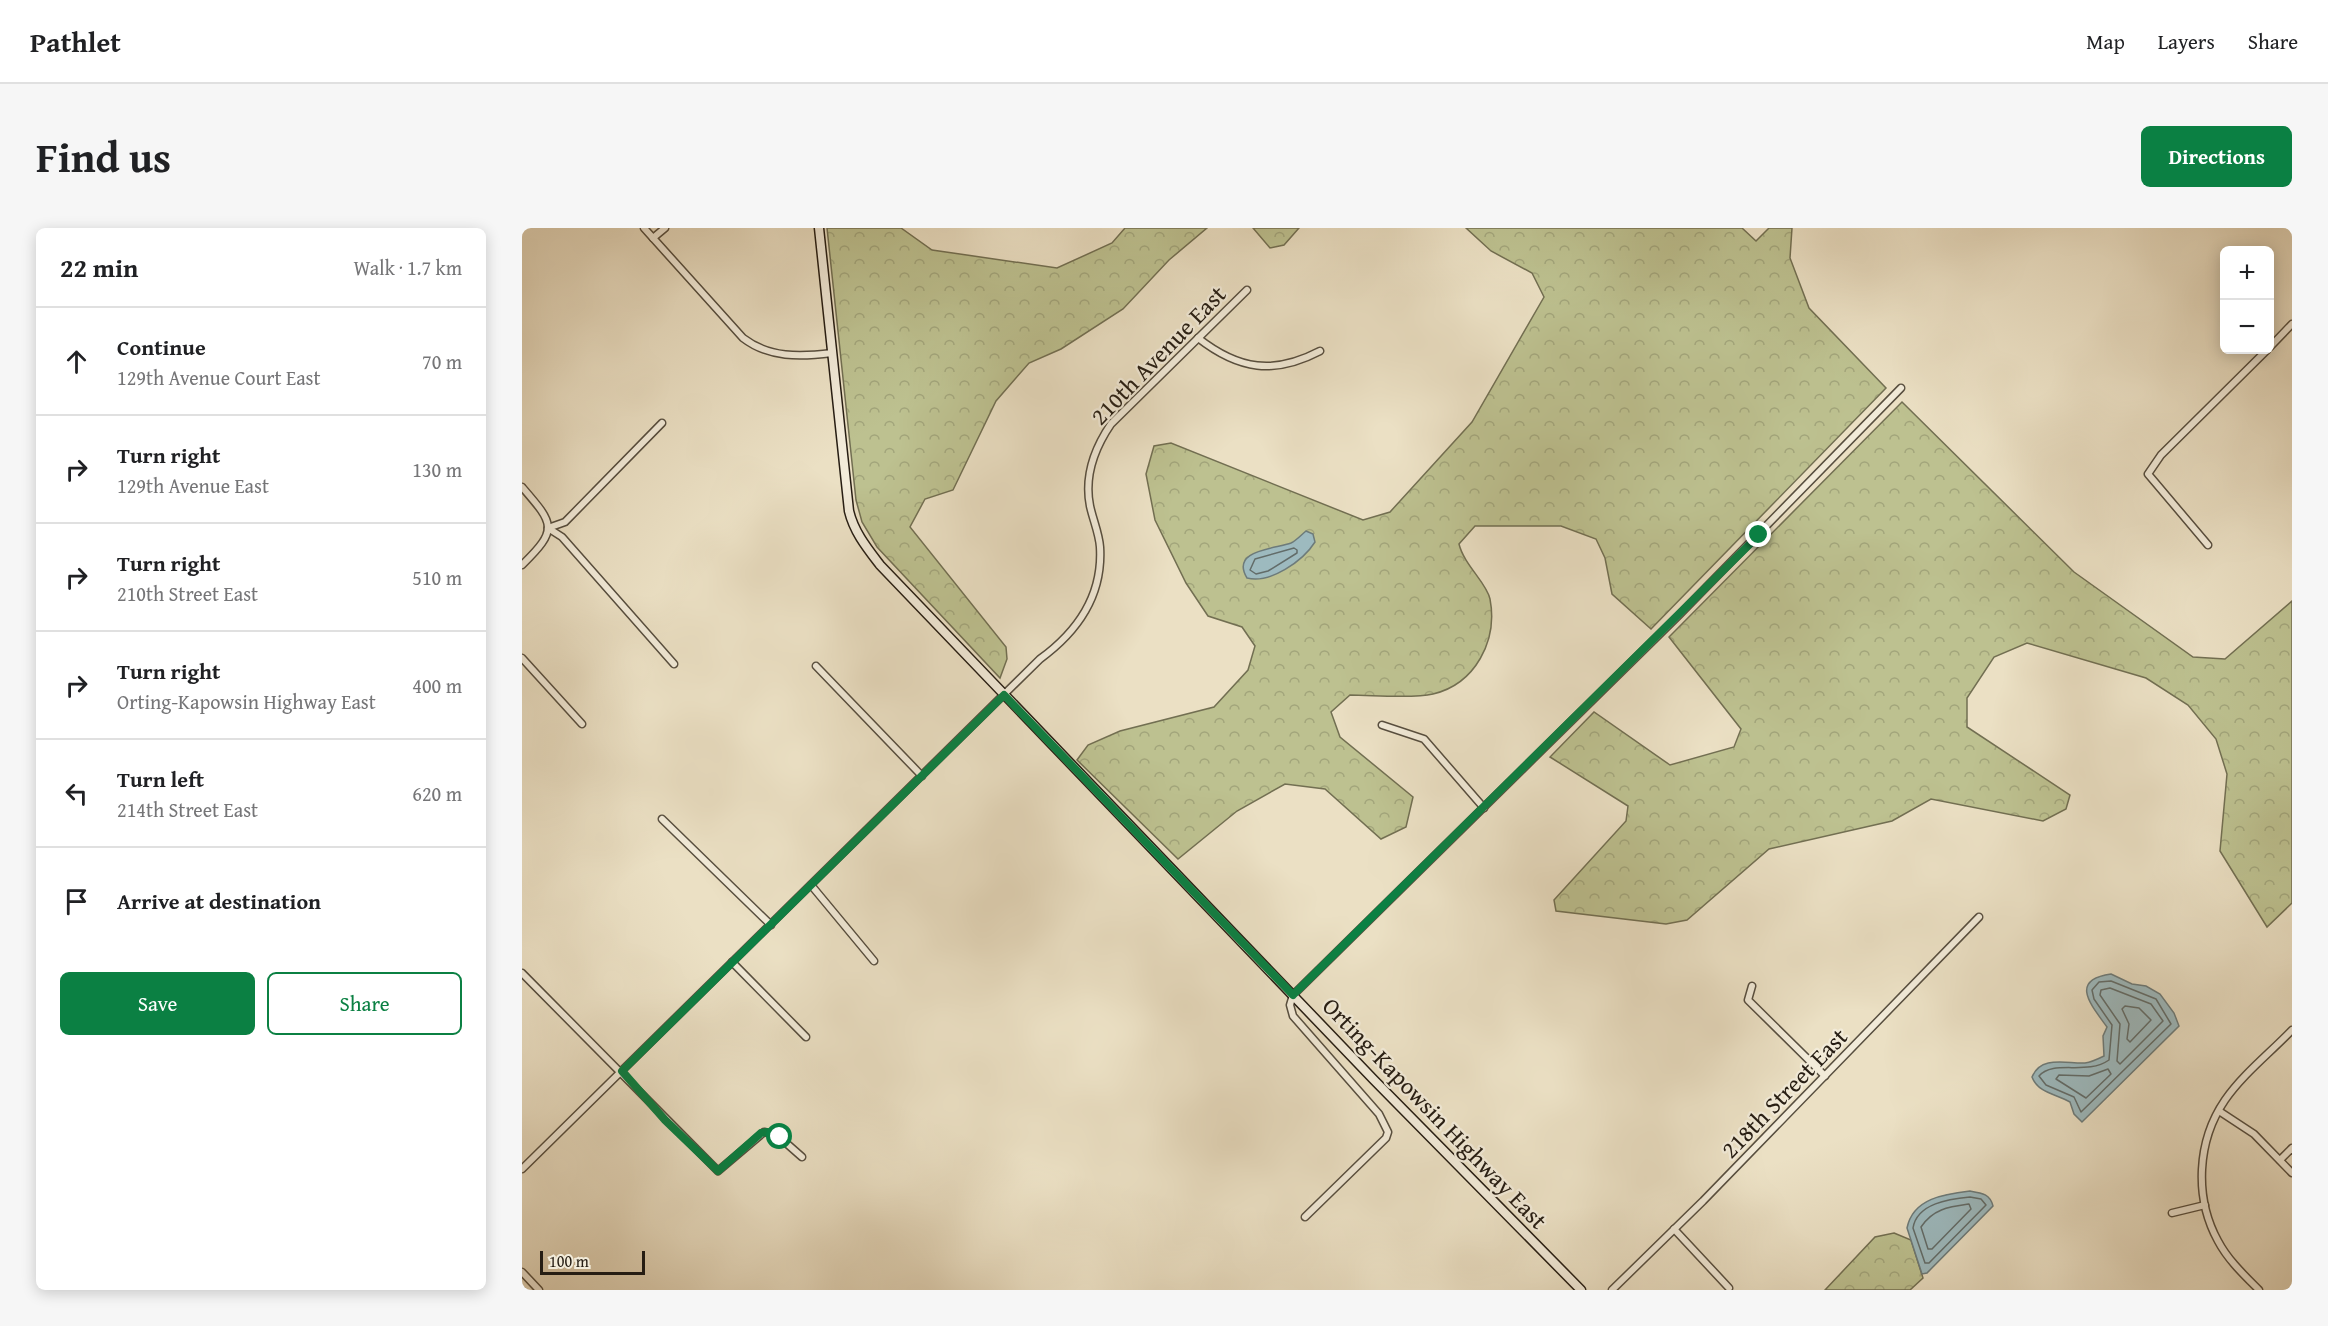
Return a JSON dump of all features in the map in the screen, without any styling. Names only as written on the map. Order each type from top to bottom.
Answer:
[{"type":"main road","name":"Orting-Kapowsin Highway East","points":[[819,228],[849,511],[854,527],[880,565],[1293,995],[1581,1290]]},
{"type":"street","points":[[644,228],[743,338],[759,350],[809,356],[831,353]]},
{"type":"street","points":[[653,238],[665,228]]},
{"type":"street","name":"210th Avenue East","points":[[522,1169],[1040,659],[1065,639],[1080,620],[1092,597],[1100,547],[1090,505],[1088,480],[1090,465],[1102,437],[1111,424],[1246,290]]},
{"type":"street","points":[[2274,342],[2292,324]]},
{"type":"street","points":[[1198,338],[1228,358],[1253,365],[1285,365],[1320,351]]},
{"type":"street","points":[[2208,545],[2148,474],[2161,455],[2262,354]]},
{"type":"street","points":[[1305,1217],[1386,1138],[1388,1132],[1379,1114],[1293,1016],[1290,1005],[1293,995],[1687,607],[1901,388]]},
{"type":"street","points":[[548,528],[565,522],[663,423]]},
{"type":"street","points":[[522,487],[546,516],[548,528],[544,542],[522,565]]},
{"type":"street","points":[[548,528],[562,537],[674,664]]},
{"type":"street","points":[[522,658],[582,724]]},
{"type":"street","points":[[816,666],[922,776]]},
{"type":"street","points":[[1382,725],[1424,739],[1484,807]]},
{"type":"street","points":[[662,819],[771,925]]},
{"type":"street","points":[[811,885],[874,961]]},
{"type":"street","name":"218th Street East","points":[[1612,1290],[1825,1076],[1978,917]]},
{"type":"street","points":[[732,962],[806,1037]]},
{"type":"street","points":[[522,973],[622,1071],[665,1120],[718,1171],[764,1132],[780,1137],[802,1157]]},
{"type":"street","points":[[1752,986],[1748,1000],[1825,1076]]},
{"type":"street","points":[[2259,1290],[2226,1254],[2212,1228],[2202,1186],[2203,1155],[2218,1111],[2235,1088],[2292,1030]]},
{"type":"street","points":[[2218,1111],[2243,1125],[2292,1173]]},
{"type":"street","points":[[2280,1160],[2292,1148]]},
{"type":"street","points":[[2172,1213],[2205,1205]]},
{"type":"street","points":[[1674,1229],[1729,1288]]},
{"type":"street","points":[[522,1272],[539,1290]]},
{"type":"green space","points":[[827,228],[901,228],[932,250],[1057,268],[1112,243],[1125,228],[1207,228],[1169,260],[1123,309],[1061,349],[1029,363],[996,401],[953,490],[925,499],[910,527],[1006,647],[1007,659],[1000,678],[877,547],[862,522],[856,500]]},
{"type":"green space","points":[[1253,228],[1299,228],[1284,245],[1270,248]]},
{"type":"green space","points":[[1466,228],[1742,228],[1756,241],[1769,228],[1792,228],[1790,258],[1809,308],[1886,388],[1651,629],[1612,594],[1605,558],[1596,539],[1561,526],[1475,526],[1459,544],[1488,593],[1492,615],[1487,645],[1472,671],[1448,689],[1433,694],[1404,697],[1350,695],[1331,712],[1340,737],[1413,797],[1406,827],[1381,839],[1325,789],[1285,784],[1237,811],[1178,859],[1077,760],[1088,745],[1120,731],[1214,707],[1248,670],[1255,646],[1242,627],[1208,616],[1186,583],[1155,520],[1146,474],[1154,446],[1171,443],[1363,520],[1390,512],[1472,422],[1544,297],[1532,273],[1491,251]]},
{"type":"green space","points":[[1902,402],[2074,572],[2193,657],[2225,659],[2292,601],[2292,903],[2267,927],[2220,851],[2227,774],[2216,739],[2188,705],[2146,678],[2027,643],[1994,657],[1967,698],[1967,727],[2070,795],[2066,809],[2043,821],[1931,799],[1892,821],[1769,849],[1687,920],[1666,924],[1556,911],[1554,900],[1626,821],[1628,806],[1550,757],[1594,712],[1670,765],[1734,747],[1741,729],[1669,637]]},
{"type":"green space","points":[[1894,1233],[1911,1240],[1923,1278],[1910,1290],[1825,1290],[1875,1237]]},
{"type":"water","points":[[1306,531],[1313,534],[1315,542],[1303,556],[1285,569],[1266,578],[1247,578],[1243,569],[1244,562],[1249,556],[1265,549],[1291,543]]},
{"type":"water","points":[[2111,974],[2132,984],[2146,986],[2160,994],[2174,1013],[2179,1026],[2082,1122],[2074,1114],[2070,1102],[2038,1087],[2032,1077],[2036,1070],[2048,1063],[2085,1063],[2104,1056],[2103,1036],[2107,1027],[2090,1003],[2087,988],[2090,982],[2098,977]]},
{"type":"water","points":[[1970,1191],[1985,1195],[1993,1206],[1927,1273],[1922,1274],[1907,1228],[1910,1218],[1916,1210],[1931,1199]]},
{"type":"route","points":[[780,1137],[767,1132],[761,1133],[718,1171],[665,1120],[622,1071],[1004,695],[1293,995],[1759,535]]}]
